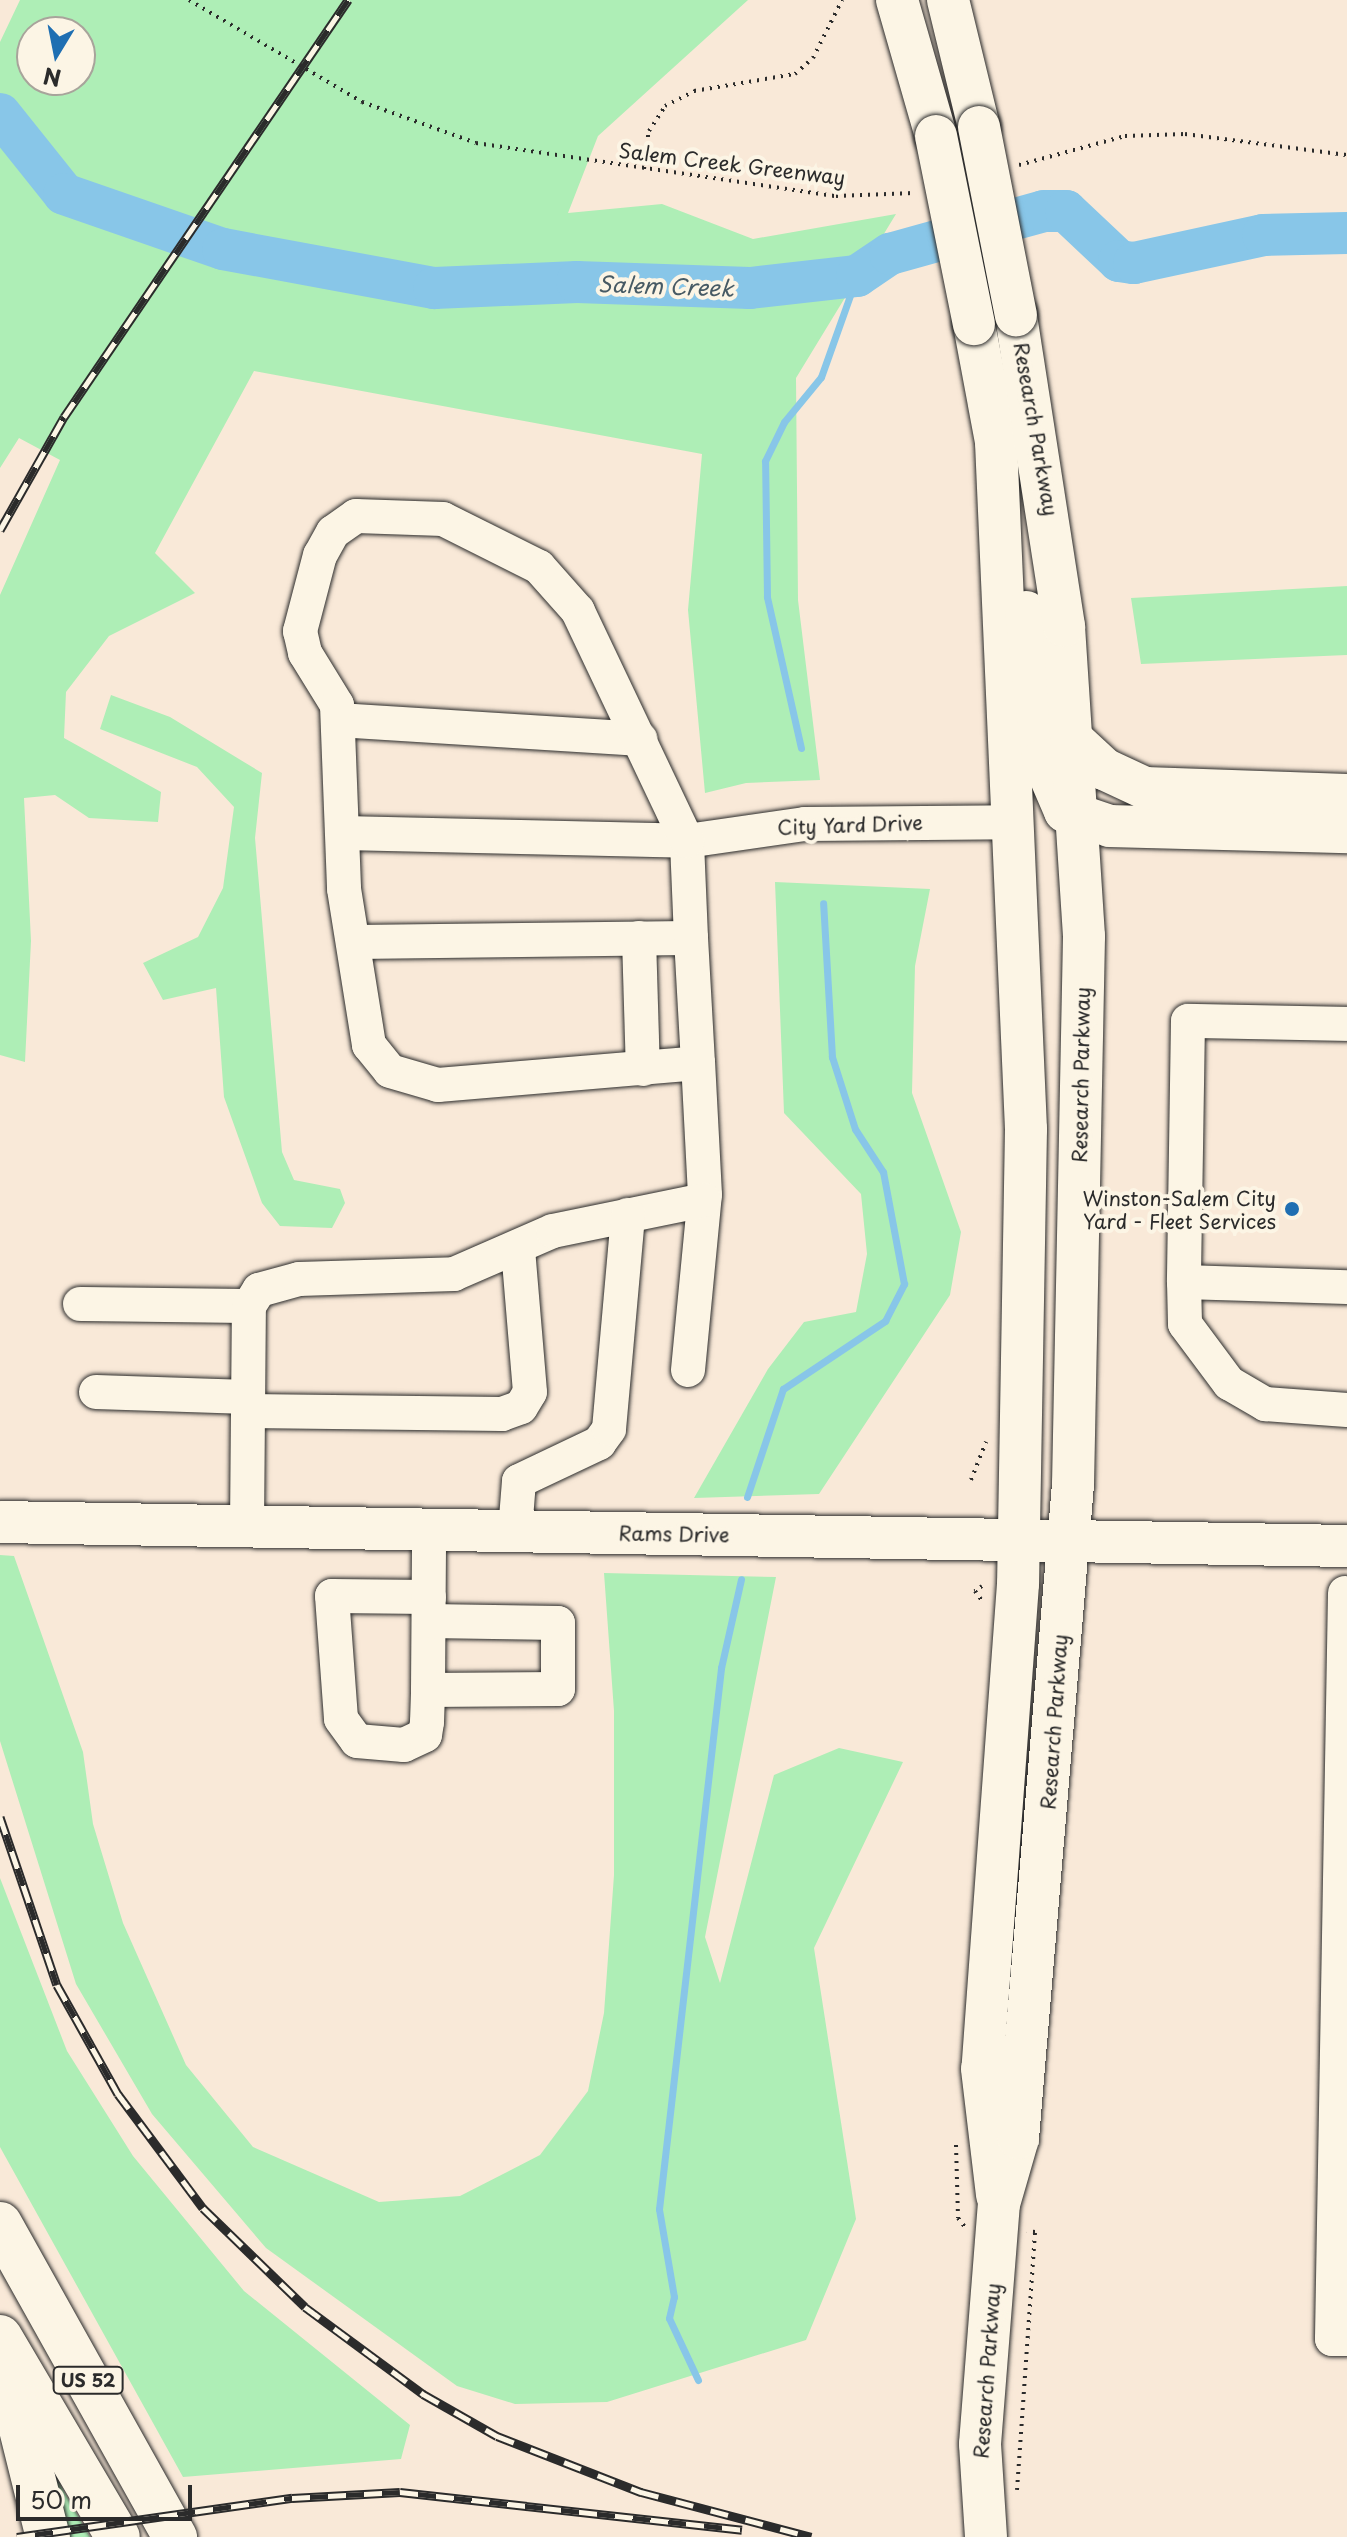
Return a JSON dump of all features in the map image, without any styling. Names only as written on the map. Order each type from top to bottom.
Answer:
[{"type":"highway","name":"US 52","points":[[0,2224],[175,2537]]},
{"type":"highway","name":"US 52","points":[[0,2337],[118,2537]]},
{"type":"highway","points":[[0,2352],[48,2537]]},
{"type":"main road","name":"Research Parkway","points":[[897,0],[936,136],[996,442],[1026,1129],[1018,1540],[982,2056],[1012,2218]]},
{"type":"main road","name":"Research Parkway","points":[[948,0],[979,127],[1055,539],[1074,741],[1084,952],[1068,1541],[1012,2218],[980,2444],[986,2537]]},
{"type":"main road","points":[[996,442],[1048,781],[1079,820],[1347,832]]},
{"type":"main road","points":[[1074,741],[1104,769],[1145,788],[1347,795]]},
{"type":"main road","name":"Rams Drive","points":[[0,1522],[1347,1546]]},
{"type":"street","points":[[688,1370],[704,1200],[698,1063],[691,938],[687,841],[578,611],[539,567],[443,519],[394,512],[356,516],[333,532],[312,577],[300,631],[339,720],[343,833],[353,942],[369,1045],[390,1071],[413,1082],[698,1063]]},
{"type":"street","points":[[339,720],[640,739]]},
{"type":"street","name":"City Yard Drive","points":[[343,833],[687,841],[805,824],[1014,822]]},
{"type":"street","points":[[639,938],[643,1069]]},
{"type":"street","points":[[353,942],[691,938]]},
{"type":"street","points":[[1347,1024],[1188,1021],[1184,1282],[1185,1324],[1229,1383],[1265,1404],[1347,1410]]},
{"type":"street","points":[[80,1304],[249,1306],[275,1283],[454,1274],[553,1231],[704,1200]]},
{"type":"street","points":[[515,1531],[519,1481],[590,1448],[609,1429],[628,1215]]},
{"type":"street","points":[[96,1392],[248,1404],[502,1414],[521,1407],[530,1392],[518,1248]]},
{"type":"street","points":[[1184,1282],[1347,1287]]},
{"type":"street","points":[[247,1526],[249,1306]]},
{"type":"street","points":[[428,1690],[558,1689],[558,1623],[429,1609],[332,1596],[341,1719],[357,1741],[404,1745],[425,1735],[428,1690],[429,1609],[429,1530]]},
{"type":"street","points":[[1339,2339],[1345,1593]]},
{"type":"path","name":"Salem Creek Greenway","points":[[189,0],[277,56],[425,128],[476,143],[836,196],[930,189]]},
{"type":"path","points":[[644,169],[649,131],[665,106],[694,91],[795,74],[813,58],[842,0]]},
{"type":"path","points":[[1012,167],[1125,136],[1185,134],[1347,155]]},
{"type":"path","points":[[1012,2218],[1035,2232],[1017,2498]]},
{"type":"green space","points":[[20,0],[748,0],[598,136],[568,213],[662,204],[753,239],[896,214],[796,378],[798,600],[820,780],[746,783],[705,793],[688,610],[702,454],[254,371],[155,553],[195,593],[109,636],[66,692],[64,738],[161,792],[158,822],[89,818],[55,795],[24,798],[31,941],[25,1062],[0,1055],[0,595],[60,460],[19,438],[0,468],[0,42]]},
{"type":"green space","points":[[1347,586],[1347,655],[1141,664],[1131,598]]},
{"type":"green space","points":[[111,695],[170,717],[262,773],[255,838],[282,1152],[294,1180],[340,1189],[345,1203],[332,1228],[280,1226],[262,1203],[224,1097],[216,988],[163,1000],[143,963],[198,937],[223,888],[234,807],[197,767],[100,729]]},
{"type":"green space","points":[[775,882],[930,889],[915,966],[912,1093],[961,1232],[950,1295],[819,1494],[694,1498],[768,1369],[804,1322],[856,1312],[867,1254],[861,1194],[784,1113]]},
{"type":"green space","points":[[0,1555],[14,1556],[83,1752],[93,1824],[123,1923],[186,2065],[253,2147],[379,2202],[460,2196],[540,2155],[588,2091],[604,2013],[614,1875],[614,1711],[604,1573],[776,1577],[705,1937],[720,1983],[774,1775],[839,1748],[903,1762],[814,1948],[856,2219],[806,2340],[607,2402],[515,2404],[457,2386],[266,2248],[152,2114],[76,1984],[0,1741]]},
{"type":"green space","points":[[0,1878],[67,2051],[133,2156],[244,2291],[410,2425],[401,2459],[183,2477],[0,2147]]},
{"type":"green space","points":[[57,2479],[90,2537],[58,2537]]},
{"type":"waterway","name":"Salem Creek","points":[[0,114],[64,194],[223,249],[434,288],[577,282],[750,288],[857,276],[890,254],[1044,211],[1066,211],[1119,261],[1134,263],[1263,235],[1347,233]]},
{"type":"waterway","points":[[801,748],[767,597],[765,461],[784,422],[821,377],[857,276]]},
{"type":"waterway","points":[[747,1497],[783,1389],[885,1321],[904,1284],[883,1172],[855,1129],[832,1057],[823,903]]},
{"type":"waterway","points":[[698,2380],[669,2318],[674,2297],[659,2209],[721,1668],[741,1579]]},
{"type":"railway","points":[[0,530],[64,417],[348,0]]},
{"type":"railway","points":[[0,1817],[57,1985],[118,2094],[203,2208],[305,2307],[423,2394],[497,2436],[641,2492],[811,2537]]},
{"type":"railway","points":[[17,2537],[292,2498],[400,2492],[742,2530]]},
{"type":"place","name":"Winston-Salem City Yard - Fleet Services","points":[[1292,1209]]}]
